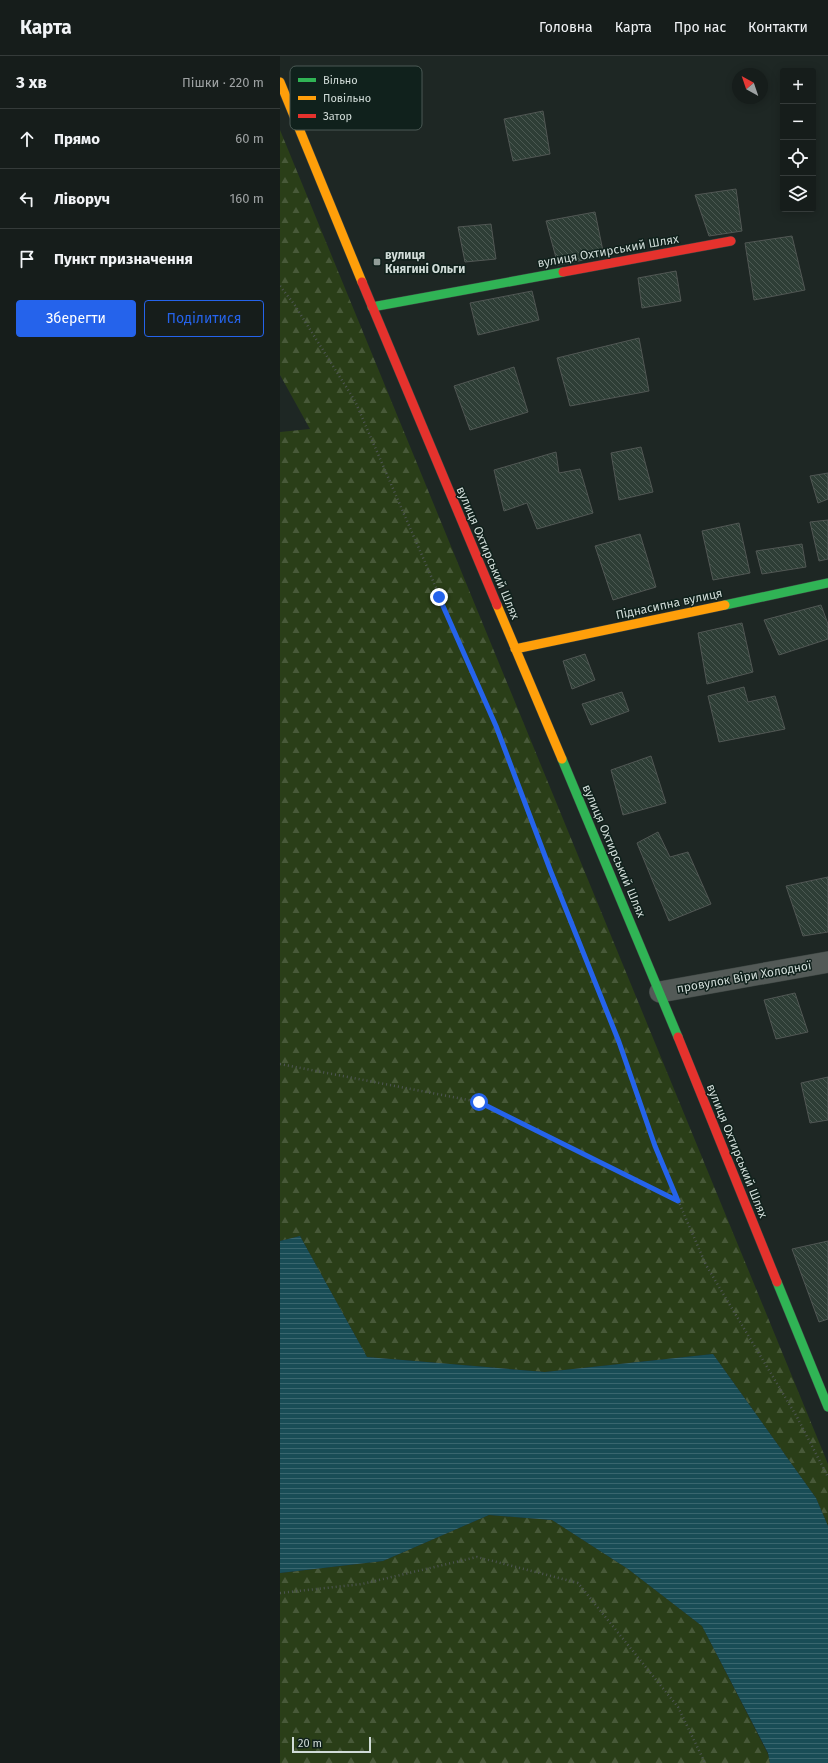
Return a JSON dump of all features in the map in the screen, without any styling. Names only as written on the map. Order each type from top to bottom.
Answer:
[{"type":"main road","name":"вулиця Охтирський Шлях","points":[[280,82],[290,106]]},
{"type":"main road","name":"вулиця Охтирський Шлях","points":[[300,130],[372,307],[660,992],[828,1407]]},
{"type":"main road","name":"вулиця Охтирський Шлях","points":[[372,307],[731,241]]},
{"type":"main road","name":"Піднасипна вулиця","points":[[515,648],[828,583]]},
{"type":"street","name":"провулок Віри Холодної","points":[[660,992],[828,962]]},
{"type":"path","points":[[280,286],[294,304],[355,401],[496,726],[551,872],[619,1042],[655,1146],[706,1265],[797,1417],[828,1476]]},
{"type":"path","points":[[280,1064],[479,1102],[678,1201]]},
{"type":"path","points":[[280,1593],[362,1584],[477,1557],[578,1583],[678,1707],[705,1763]]},
{"type":"green space","points":[[280,130],[828,1464],[828,1526],[816,1498],[713,1354],[545,1372],[367,1357],[300,1236],[280,1241],[280,432],[310,429],[280,375]]},
{"type":"green space","points":[[489,1515],[552,1520],[628,1569],[702,1626],[768,1754],[770,1763],[280,1763],[280,1573],[383,1561]]},
{"type":"water","points":[[300,1236],[367,1357],[545,1372],[713,1354],[816,1498],[828,1526],[828,1763],[770,1763],[768,1753],[702,1626],[628,1569],[552,1520],[489,1515],[383,1561],[280,1573],[280,1241]]},
{"type":"building","points":[[543,111],[550,154],[513,161],[504,119]]},
{"type":"building","points":[[736,189],[742,231],[709,236],[695,195]]},
{"type":"building","points":[[595,212],[604,256],[558,265],[546,221]]},
{"type":"building","points":[[491,224],[496,259],[465,262],[458,227]]},
{"type":"building","points":[[792,236],[805,290],[754,300],[745,243]]},
{"type":"building","points":[[676,271],[681,301],[642,308],[638,278]]},
{"type":"building","points":[[532,291],[539,320],[478,335],[470,303]]},
{"type":"building","points":[[639,338],[649,391],[570,406],[557,358]]},
{"type":"building","points":[[514,367],[528,412],[470,430],[454,386]]},
{"type":"building","points":[[641,447],[653,492],[619,500],[611,453]]},
{"type":"building","points":[[556,452],[559,473],[580,469],[593,513],[537,529],[527,503],[504,511],[494,470]]},
{"type":"building","points":[[828,473],[828,499],[818,503],[810,476]]},
{"type":"building","points":[[828,520],[828,559],[819,561],[810,522]]},
{"type":"building","points":[[739,523],[750,573],[713,580],[702,531]]},
{"type":"building","points":[[640,534],[656,587],[613,600],[595,546]]},
{"type":"building","points":[[802,544],[806,567],[762,574],[756,551]]},
{"type":"building","points":[[821,605],[828,624],[828,639],[779,655],[764,620]]},
{"type":"building","points":[[742,623],[753,672],[707,684],[698,633]]},
{"type":"building","points":[[585,654],[595,680],[572,689],[563,661]]},
{"type":"building","points":[[744,687],[748,702],[775,696],[785,729],[719,742],[708,696]]},
{"type":"building","points":[[622,692],[629,711],[591,725],[582,704]]},
{"type":"building","points":[[651,756],[666,803],[623,815],[611,770]]},
{"type":"building","points":[[658,832],[670,857],[688,852],[711,904],[669,921],[637,843]]},
{"type":"building","points":[[828,877],[828,932],[803,936],[786,886]]},
{"type":"building","points":[[795,993],[808,1032],[776,1039],[764,1000]]},
{"type":"building","points":[[828,1077],[828,1120],[810,1123],[801,1083]]},
{"type":"building","points":[[828,1241],[828,1319],[819,1322],[792,1249]]},
{"type":"traffic: fast","points":[[372,307],[563,272]]},
{"type":"traffic: fast","points":[[725,605],[828,583]]},
{"type":"traffic: fast","points":[[562,759],[678,1037]]},
{"type":"traffic: fast","points":[[777,1282],[828,1407]]},
{"type":"traffic: slow","points":[[280,82],[290,106]]},
{"type":"traffic: slow","points":[[300,130],[362,282]]},
{"type":"traffic: slow","points":[[497,605],[562,759]]},
{"type":"traffic: slow","points":[[515,649],[725,605]]},
{"type":"traffic: jam","points":[[563,272],[731,241]]},
{"type":"traffic: jam","points":[[362,282],[497,605]]},
{"type":"traffic: jam","points":[[678,1037],[777,1282]]},
{"type":"place","name":"вулиця Княгині Ольги","points":[[377,262]]},
{"type":"route","points":[[439,597],[496,726],[551,872],[619,1042],[655,1146],[678,1201],[479,1102]]}]
